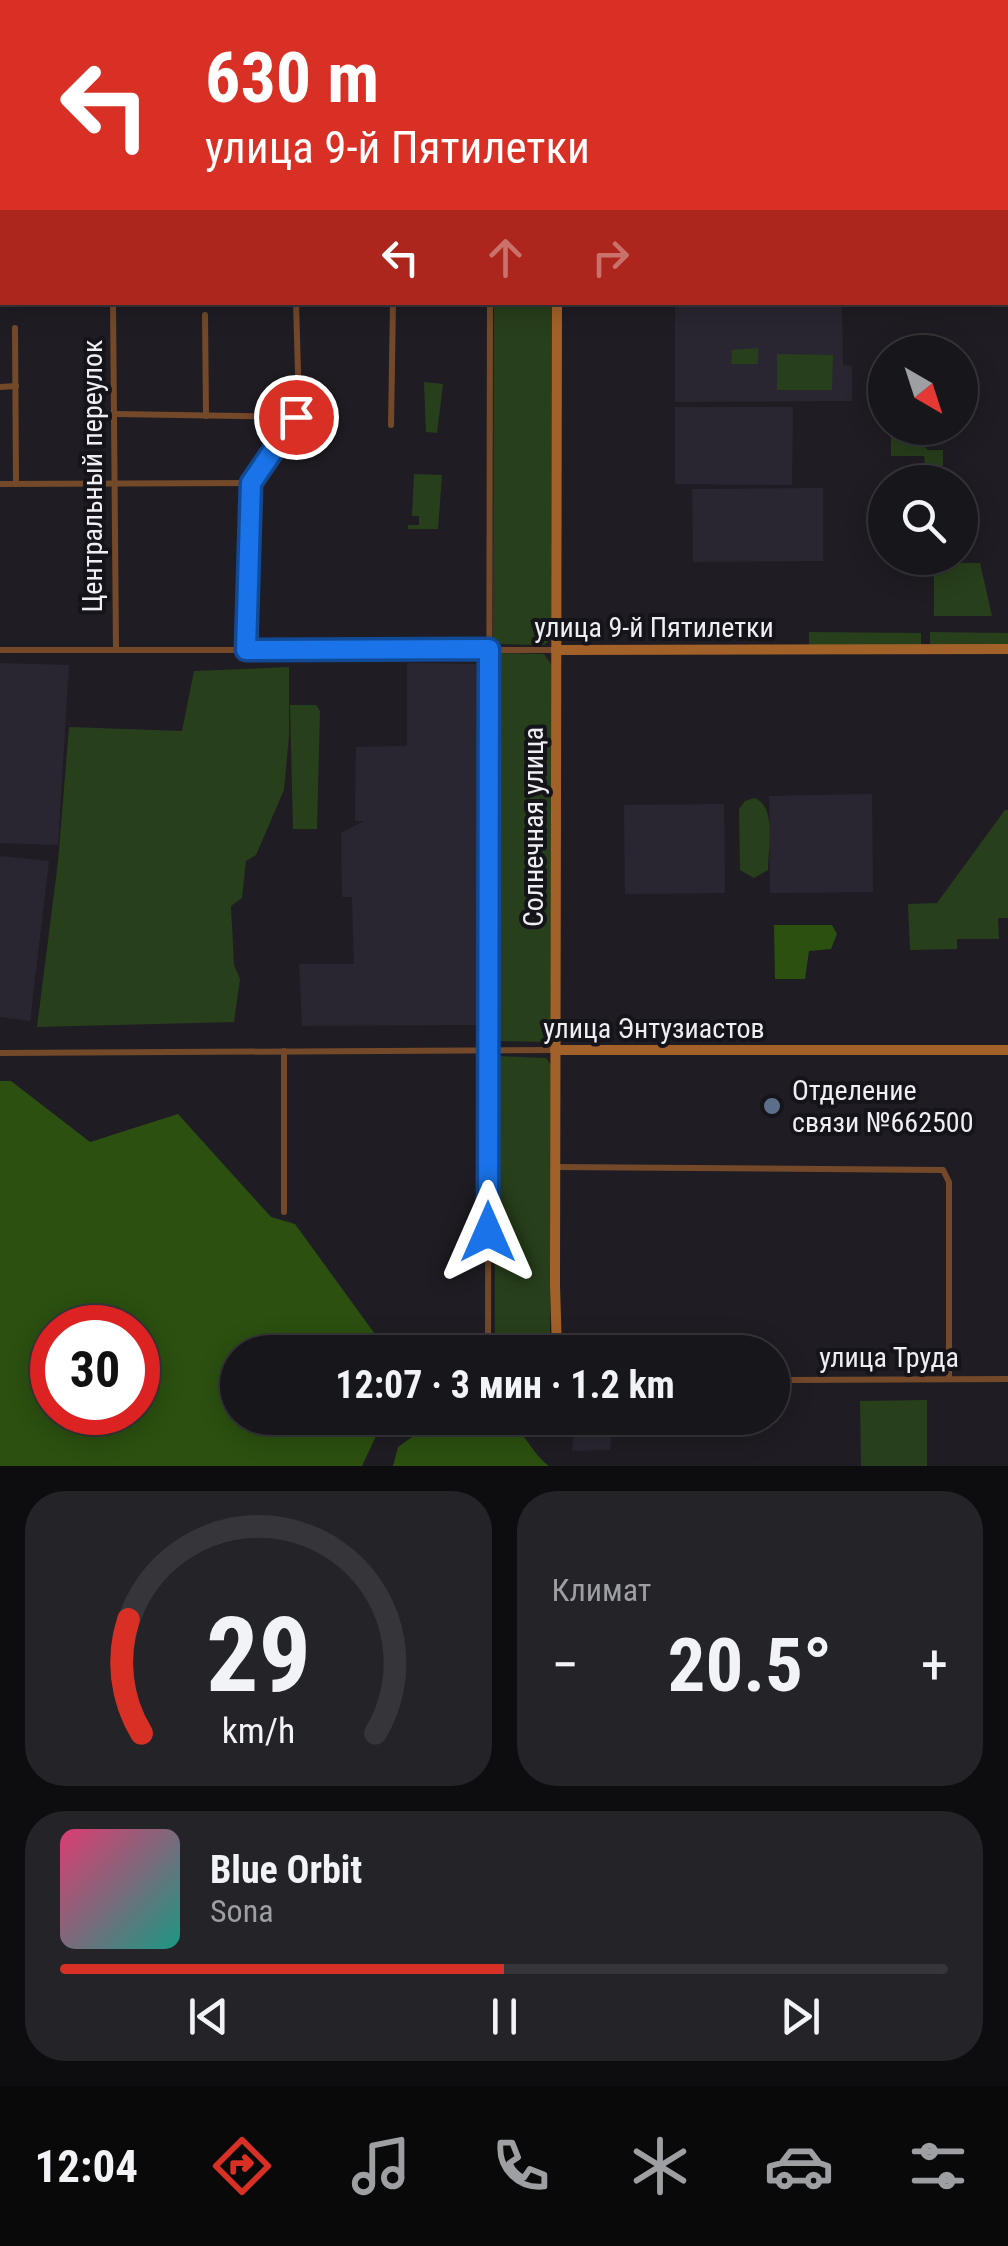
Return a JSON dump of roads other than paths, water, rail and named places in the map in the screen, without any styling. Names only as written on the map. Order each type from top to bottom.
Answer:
[{"type":"street","name":"Центральный переулок","points":[[113,305],[116,649]]},
{"type":"street","points":[[246,650],[251,483],[299,407],[296,305]]},
{"type":"street","points":[[391,425],[392,305]]},
{"type":"street","name":"Солнечная улица","points":[[488,1335],[490,305]]},
{"type":"street","name":"Солнечная улица","points":[[557,305],[557,1335]]},
{"type":"street","points":[[205,315],[206,416]]},
{"type":"street","points":[[15,328],[16,484]]},
{"type":"street","points":[[0,386],[16,386]]},
{"type":"street","points":[[114,414],[296,417]]},
{"type":"street","points":[[0,484],[251,483]]},
{"type":"street","name":"улица 9-й Пятилетки","points":[[0,650],[1008,649]]},
{"type":"street","name":"улица Энтузиастов","points":[[0,1053],[1008,1050]]},
{"type":"street","points":[[284,1051],[284,1212]]},
{"type":"street","points":[[555,1167],[943,1170],[949,1182],[949,1379]]},
{"type":"street","name":"улица Труда","points":[[790,1380],[1008,1380]]},
{"type":"place","name":"Отделение связи №662500","points":[[772,1106]]}]
